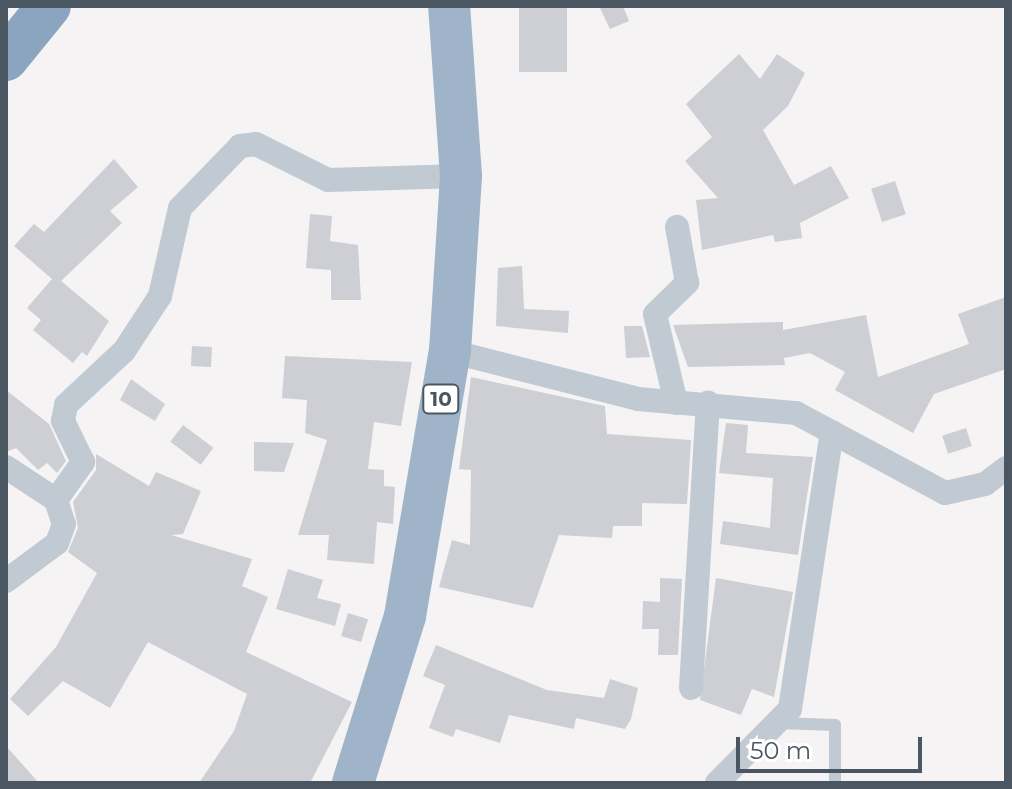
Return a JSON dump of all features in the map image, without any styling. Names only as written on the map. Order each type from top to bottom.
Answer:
[{"type":"highway","points":[[6,59],[49,6]]},
{"type":"highway","name":"10","points":[[353,783],[402,630],[450,351],[461,176],[449,6]]},
{"type":"street","points":[[56,500],[83,462],[62,412],[124,351],[160,296],[180,208],[240,146],[256,144],[328,180],[461,176]]},
{"type":"street","points":[[676,403],[655,314],[687,283],[677,227]]},
{"type":"street","points":[[450,351],[493,367],[676,403],[708,403],[796,413],[945,493],[985,484],[1006,468]]},
{"type":"street","points":[[691,688],[708,403]]},
{"type":"street","points":[[717,783],[790,709],[832,432]]},
{"type":"street","points":[[6,467],[56,500],[64,524],[57,543],[6,581]]},
{"type":"lane","points":[[777,723],[835,725],[835,783]]},
{"type":"building","points":[[519,6],[567,6],[567,72],[519,72]]},
{"type":"building","points":[[599,6],[623,6],[629,21],[610,29]]},
{"type":"building","points":[[739,54],[760,79],[777,54],[805,73],[788,106],[763,130],[794,185],[831,166],[849,198],[800,223],[802,238],[775,242],[773,235],[702,250],[696,200],[718,198],[685,161],[712,137],[686,104]]},
{"type":"building","points":[[114,159],[138,187],[110,211],[122,223],[61,281],[109,321],[87,356],[82,352],[73,363],[33,330],[41,320],[27,308],[52,279],[14,246],[34,224],[44,232]]},
{"type":"building","points":[[895,181],[906,214],[882,222],[871,189]]},
{"type":"building","points":[[310,214],[332,216],[330,241],[358,245],[361,300],[331,300],[331,270],[306,268]]},
{"type":"building","points":[[522,266],[524,309],[569,311],[568,333],[496,326],[498,268]]},
{"type":"building","points":[[1006,297],[1006,369],[934,394],[913,433],[835,390],[845,372],[810,353],[784,358],[785,365],[688,367],[673,325],[783,322],[783,330],[866,315],[878,377],[969,344],[958,314]]},
{"type":"building","points":[[624,326],[642,326],[650,357],[626,358]]},
{"type":"building","points":[[192,346],[212,347],[211,367],[191,366]]},
{"type":"building","points":[[285,356],[412,362],[401,426],[374,422],[368,469],[384,470],[384,486],[395,487],[393,524],[377,522],[374,564],[327,560],[329,535],[298,535],[327,440],[305,433],[307,400],[282,398]]},
{"type":"building","points":[[471,377],[605,406],[607,434],[691,440],[687,504],[642,503],[642,526],[613,526],[612,538],[559,535],[533,608],[439,587],[452,540],[470,545],[471,470],[459,469]]},
{"type":"building","points":[[131,379],[165,404],[155,421],[120,400]]},
{"type":"building","points":[[6,390],[49,424],[66,461],[57,473],[47,463],[38,470],[16,448],[6,452]]},
{"type":"building","points":[[726,423],[748,425],[746,453],[813,457],[798,555],[720,544],[723,521],[770,528],[773,478],[719,473]]},
{"type":"building","points":[[183,425],[213,448],[201,465],[170,442]]},
{"type":"building","points":[[966,428],[972,446],[948,454],[942,436]]},
{"type":"building","points":[[254,442],[294,443],[284,472],[254,471]]},
{"type":"building","points":[[96,454],[149,486],[156,472],[201,491],[183,534],[171,535],[252,559],[242,586],[268,597],[246,652],[352,702],[310,783],[199,783],[234,731],[247,694],[148,642],[110,708],[63,681],[28,716],[10,699],[56,647],[97,573],[68,552],[78,528],[73,502],[96,470]]},
{"type":"building","points":[[288,569],[323,580],[317,598],[341,604],[335,626],[276,609]]},
{"type":"building","points":[[660,578],[682,579],[678,655],[658,655],[659,629],[642,629],[643,601],[660,602]]},
{"type":"building","points":[[716,578],[793,592],[774,697],[752,689],[741,715],[700,700]]},
{"type":"building","points":[[348,613],[368,619],[361,642],[341,636]]},
{"type":"building","points":[[436,645],[547,690],[604,698],[610,679],[638,688],[631,719],[625,729],[576,718],[574,729],[509,715],[500,743],[456,729],[453,737],[429,728],[445,685],[423,676]]},
{"type":"building","points":[[6,746],[39,783],[6,783]]}]
